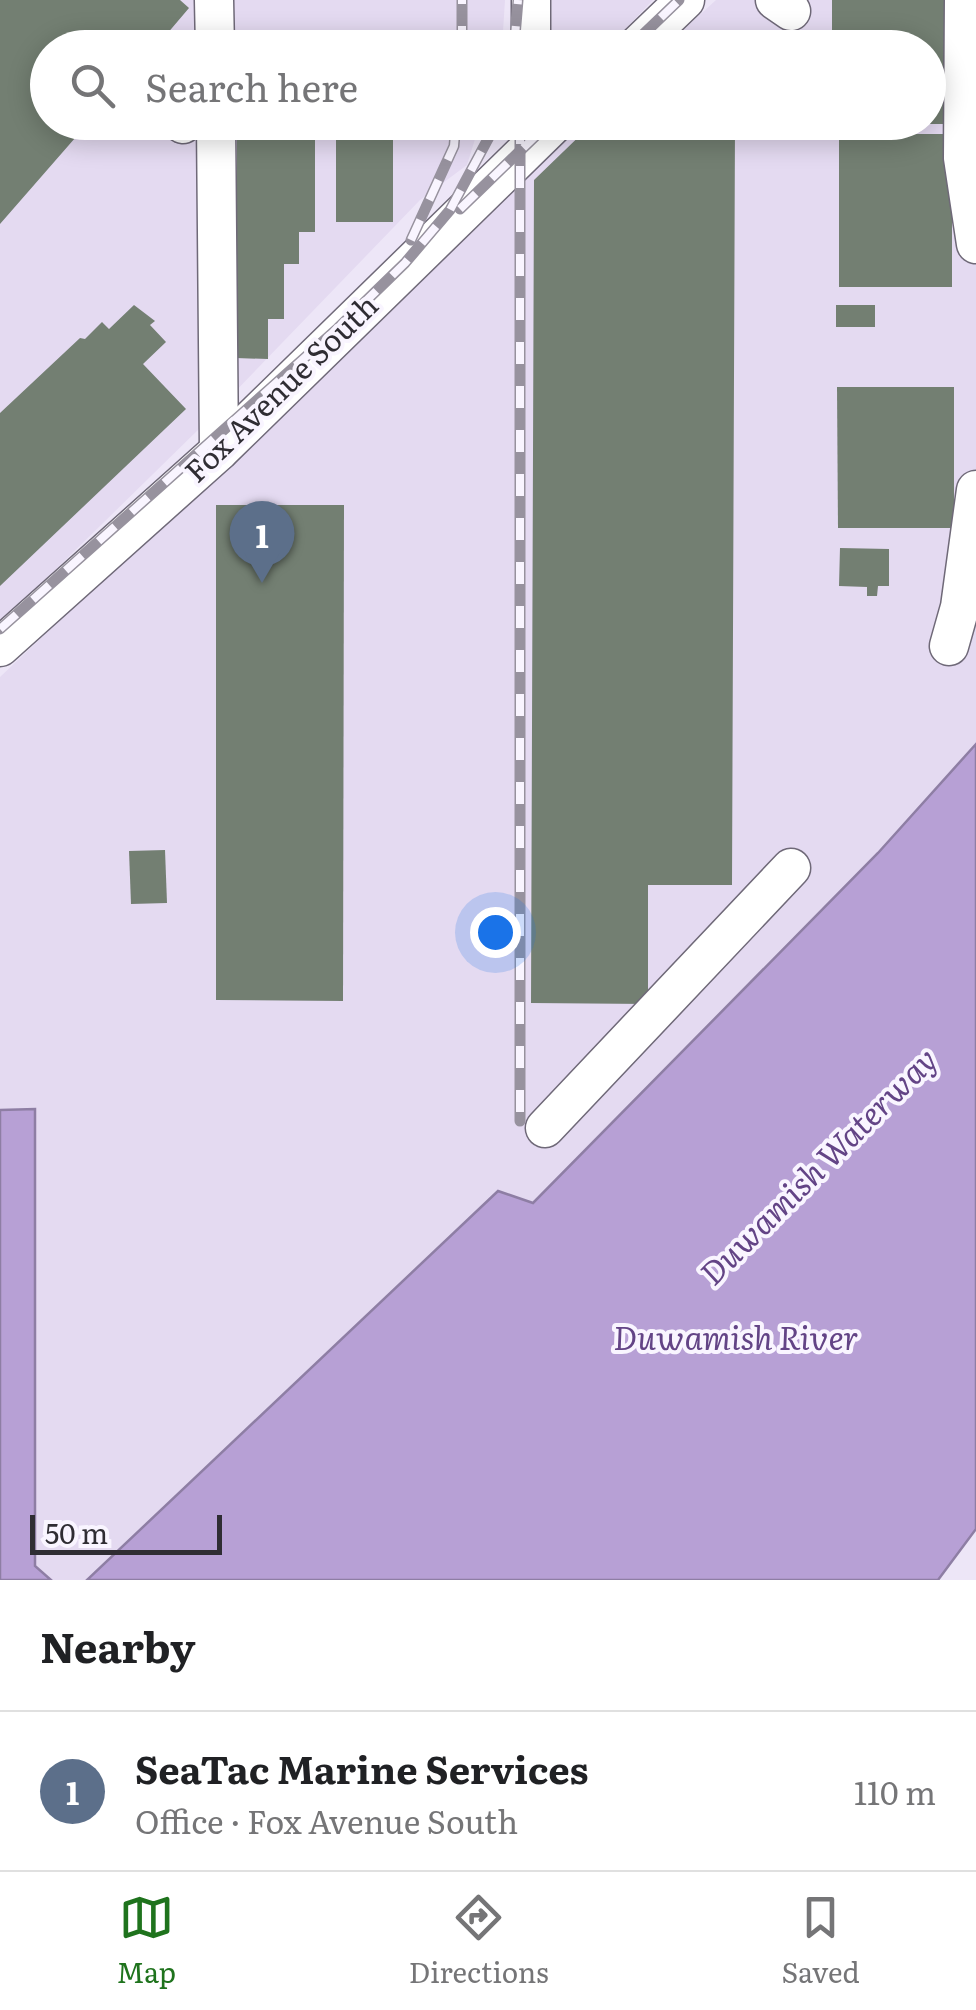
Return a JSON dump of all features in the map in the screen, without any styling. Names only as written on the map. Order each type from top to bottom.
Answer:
[{"type":"street","points":[[214,0],[215,30]]},
{"type":"street","points":[[531,0],[531,30]]},
{"type":"street","points":[[654,30],[685,0]]},
{"type":"street","points":[[964,0],[963,158],[976,244]]},
{"type":"street","points":[[195,140],[220,452]]},
{"type":"street","name":"Fox Avenue South","points":[[0,648],[220,452],[530,140]]},
{"type":"street","points":[[950,646],[960,607],[976,490]]},
{"type":"street","points":[[545,1128],[791,868]]},
{"type":"shaded area","points":[[0,0],[505,0],[503,30],[30,30],[30,140],[475,140],[467,165],[420,200],[201,427],[0,624]]},
{"type":"shaded area","points":[[552,0],[653,0],[624,30],[551,30]]},
{"type":"shaded area","points":[[716,0],[976,0],[976,744],[878,853],[533,1204],[498,1192],[87,1580],[51,1580],[35,1567],[35,1110],[0,1110],[0,677],[567,140],[946,140],[946,30],[683,30]]},
{"type":"water","name":"Duwamish River","points":[[976,744],[976,1529],[938,1580],[87,1580],[498,1191],[533,1203],[878,853]]},
{"type":"water","points":[[35,1109],[35,1566],[51,1580],[0,1580],[0,1110]]},
{"type":"building","points":[[0,0],[180,0],[189,8],[170,30],[30,30],[30,140],[73,140],[0,224]]},
{"type":"building","points":[[832,0],[956,0],[956,124],[946,124],[946,30],[832,30]]},
{"type":"building","points":[[946,134],[952,134],[952,287],[839,287],[839,140],[946,140]]},
{"type":"building","points":[[237,140],[315,140],[315,232],[299,232],[299,264],[284,264],[284,319],[268,319],[268,359],[236,358]]},
{"type":"building","points":[[336,140],[393,140],[393,222],[336,222]]},
{"type":"building","points":[[575,140],[735,140],[732,885],[648,885],[648,1004],[531,1003],[534,180]]},
{"type":"building","points":[[134,305],[155,321],[150,325],[166,342],[143,364],[186,409],[0,586],[0,413],[80,338],[85,339],[102,322],[109,329]]},
{"type":"building","points":[[836,305],[875,305],[875,327],[836,327]]},
{"type":"building","points":[[837,387],[954,387],[954,528],[838,528]]},
{"type":"building","points":[[216,505],[344,505],[343,1001],[216,1000]]},
{"type":"building","points":[[840,548],[889,549],[889,586],[878,586],[877,596],[867,596],[867,587],[839,586]]},
{"type":"building","points":[[165,850],[167,903],[131,904],[129,851]]},
{"type":"railway","points":[[462,0],[462,30]]},
{"type":"railway","points":[[516,30],[518,0]]},
{"type":"railway","points":[[648,30],[679,0]]},
{"type":"railway","points":[[411,240],[454,140]]},
{"type":"railway","points":[[0,629],[338,328],[405,263],[450,210],[487,140]]},
{"type":"railway","points":[[520,140],[520,1121]]},
{"type":"railway","points":[[460,209],[531,140]]},
{"type":"place","name":"SeaTac Marine Services","points":[[262,583]]},
{"type":"water label","name":"Duwamish Waterway","points":[[819,1167]]}]
